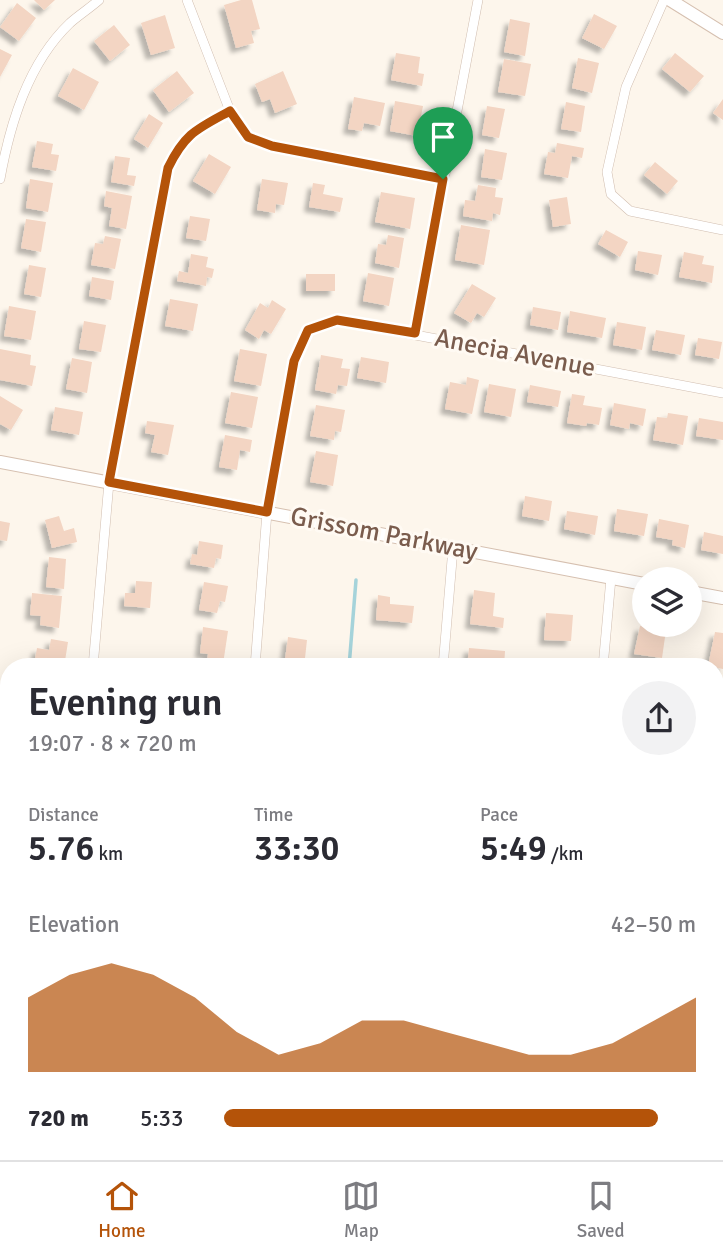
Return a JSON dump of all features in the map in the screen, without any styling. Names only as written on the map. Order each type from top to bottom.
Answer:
[{"type":"main road","points":[[670,0],[723,33]]},
{"type":"main road","name":"Grissom Parkway","points":[[0,461],[632,582]]},
{"type":"main road","points":[[702,594],[723,598]]},
{"type":"street","points":[[0,179],[7,141],[21,100],[41,60],[69,24],[99,0]]},
{"type":"street","points":[[187,0],[230,111],[248,137],[272,146],[443,179]]},
{"type":"street","points":[[415,333],[478,0]]},
{"type":"street","points":[[664,0],[626,87],[607,172],[611,194],[630,211],[723,230]]},
{"type":"street","points":[[94,658],[109,482],[168,168],[178,147],[193,132],[230,111]]},
{"type":"street","name":"Anecia Avenue","points":[[267,512],[294,361],[308,330],[337,320],[723,393]]},
{"type":"street","points":[[256,658],[267,512]]},
{"type":"street","points":[[444,658],[453,548]]},
{"type":"street","points":[[604,658],[611,578]]},
{"type":"building","points":[[34,0],[55,0],[44,10]]},
{"type":"building","points":[[252,0],[260,29],[251,31],[254,43],[236,48],[224,5]]},
{"type":"building","points":[[17,3],[36,18],[19,41],[0,27]]},
{"type":"building","points":[[594,14],[617,26],[604,49],[582,38]]},
{"type":"building","points":[[165,15],[175,48],[151,55],[141,23]]},
{"type":"building","points":[[510,19],[530,23],[525,56],[504,52]]},
{"type":"building","points":[[114,25],[130,45],[110,61],[94,41]]},
{"type":"building","points":[[0,49],[12,55],[0,77]]},
{"type":"building","points":[[396,53],[420,57],[418,73],[424,74],[422,86],[391,80]]},
{"type":"building","points":[[675,53],[704,76],[690,92],[662,69]]},
{"type":"building","points":[[578,58],[599,63],[592,93],[572,88]]},
{"type":"building","points":[[504,59],[531,64],[525,96],[498,92]]},
{"type":"building","points":[[73,68],[99,82],[84,110],[58,96]]},
{"type":"building","points":[[177,71],[194,93],[169,112],[153,90]]},
{"type":"building","points":[[283,71],[297,104],[275,113],[270,99],[262,102],[255,84]]},
{"type":"building","points":[[354,97],[385,103],[380,126],[364,123],[362,131],[348,129]]},
{"type":"building","points":[[723,99],[723,120],[713,113]]},
{"type":"building","points":[[395,101],[423,106],[417,136],[390,131]]},
{"type":"building","points":[[566,102],[585,106],[581,132],[561,129]]},
{"type":"building","points":[[487,106],[505,109],[499,138],[482,135]]},
{"type":"building","points":[[149,114],[163,123],[148,148],[134,139]]},
{"type":"building","points":[[37,141],[53,144],[51,154],[59,155],[56,171],[32,167]]},
{"type":"building","points":[[557,143],[584,148],[582,158],[572,156],[568,178],[544,174],[548,152],[555,153]]},
{"type":"building","points":[[485,149],[507,153],[502,180],[481,177]]},
{"type":"building","points":[[209,154],[231,167],[215,194],[193,181]]},
{"type":"building","points":[[115,156],[130,158],[127,175],[136,176],[134,186],[111,182]]},
{"type":"building","points":[[655,162],[678,181],[667,194],[644,175]]},
{"type":"building","points":[[30,179],[53,183],[48,212],[26,208]]},
{"type":"building","points":[[262,179],[288,183],[284,205],[276,204],[275,213],[257,210]]},
{"type":"building","points":[[313,183],[325,185],[323,194],[343,198],[340,212],[309,207]]},
{"type":"building","points":[[478,185],[496,188],[495,197],[503,198],[500,215],[493,213],[492,221],[463,216],[465,200],[475,201]]},
{"type":"building","points":[[106,191],[132,196],[126,229],[109,226],[112,208],[104,206]]},
{"type":"building","points":[[381,192],[415,198],[410,229],[375,222]]},
{"type":"building","points":[[567,197],[571,224],[553,227],[549,200]]},
{"type":"building","points":[[190,216],[210,219],[206,241],[186,238]]},
{"type":"building","points":[[26,219],[46,222],[41,252],[21,248]]},
{"type":"building","points":[[461,225],[490,230],[484,265],[455,260]]},
{"type":"building","points":[[606,230],[628,242],[620,257],[598,244]]},
{"type":"building","points":[[388,235],[404,238],[399,268],[375,263],[378,244],[386,245]]},
{"type":"building","points":[[105,236],[121,239],[115,269],[91,265],[95,243],[103,244]]},
{"type":"building","points":[[638,251],[662,255],[658,275],[635,270]]},
{"type":"building","points":[[684,252],[704,256],[702,264],[714,266],[712,283],[679,277]]},
{"type":"building","points":[[191,254],[208,257],[206,267],[214,269],[212,278],[207,277],[206,286],[177,281],[179,271],[188,273]]},
{"type":"building","points":[[29,265],[46,268],[41,297],[24,294]]},
{"type":"building","points":[[368,273],[394,278],[389,306],[363,301]]},
{"type":"building","points":[[306,274],[335,274],[335,291],[306,291]]},
{"type":"building","points":[[92,277],[114,281],[111,300],[89,296]]},
{"type":"building","points":[[472,284],[496,298],[484,317],[477,313],[471,323],[454,313]]},
{"type":"building","points":[[170,299],[198,304],[193,331],[165,326]]},
{"type":"building","points":[[272,300],[286,309],[271,334],[264,330],[259,339],[245,330],[260,303],[268,308]]},
{"type":"building","points":[[9,306],[36,311],[31,340],[4,336]]},
{"type":"building","points":[[533,307],[561,312],[558,330],[530,325]]},
{"type":"building","points":[[570,311],[606,318],[602,338],[567,332]]},
{"type":"building","points":[[84,321],[106,325],[101,352],[79,349]]},
{"type":"building","points":[[617,322],[646,327],[642,350],[613,345]]},
{"type":"building","points":[[656,330],[685,335],[681,355],[652,350]]},
{"type":"building","points":[[698,338],[722,342],[719,359],[695,355]]},
{"type":"building","points":[[0,349],[31,355],[30,365],[36,366],[32,386],[0,380]]},
{"type":"building","points":[[240,349],[267,354],[261,386],[234,381]]},
{"type":"building","points":[[321,355],[343,359],[341,368],[350,369],[347,386],[338,385],[336,394],[315,390]]},
{"type":"building","points":[[361,357],[389,362],[386,383],[357,378]]},
{"type":"building","points":[[72,358],[92,362],[87,393],[66,389]]},
{"type":"building","points":[[467,377],[479,380],[472,414],[445,409],[450,382],[466,385]]},
{"type":"building","points":[[489,384],[516,389],[511,417],[484,412]]},
{"type":"building","points":[[530,385],[561,391],[558,407],[527,402]]},
{"type":"building","points":[[231,392],[258,397],[252,428],[225,423]]},
{"type":"building","points":[[572,394],[585,396],[583,405],[602,408],[599,425],[567,423]]},
{"type":"building","points":[[0,396],[23,410],[11,430],[0,424]]},
{"type":"building","points":[[614,403],[646,409],[643,426],[630,423],[629,429],[610,425]]},
{"type":"building","points":[[316,405],[345,410],[341,432],[335,431],[334,440],[310,436]]},
{"type":"building","points":[[55,407],[83,412],[79,435],[51,430]]},
{"type":"building","points":[[668,413],[688,416],[683,445],[653,440],[657,417],[667,418]]},
{"type":"building","points":[[699,418],[723,422],[723,440],[696,436]]},
{"type":"building","points":[[147,421],[174,425],[168,455],[151,452],[155,435],[145,433]]},
{"type":"building","points":[[225,435],[252,440],[250,452],[240,450],[237,470],[219,467]]},
{"type":"building","points":[[316,451],[338,455],[333,486],[310,482]]},
{"type":"building","points":[[525,496],[552,501],[549,521],[522,516]]},
{"type":"building","points":[[617,509],[648,514],[644,536],[614,531]]},
{"type":"building","points":[[567,511],[598,516],[595,535],[564,529]]},
{"type":"building","points":[[59,516],[64,531],[74,528],[77,542],[52,548],[45,520]]},
{"type":"building","points":[[659,519],[689,525],[685,548],[672,545],[673,540],[656,537]]},
{"type":"building","points":[[0,521],[10,523],[7,541],[0,540]]},
{"type":"building","points":[[704,532],[723,536],[723,554],[701,550]]},
{"type":"building","points":[[199,541],[223,545],[221,559],[216,558],[214,568],[190,564],[192,554],[197,555]]},
{"type":"building","points":[[49,557],[66,559],[64,589],[46,587]]},
{"type":"building","points":[[136,581],[152,582],[150,608],[124,606],[125,593],[135,593]]},
{"type":"building","points":[[204,582],[228,586],[225,602],[220,601],[217,613],[199,610]]},
{"type":"building","points":[[474,590],[495,593],[493,616],[504,618],[503,628],[470,624]]},
{"type":"building","points":[[32,593],[62,596],[59,628],[40,625],[41,616],[30,615]]},
{"type":"building","points":[[378,595],[390,597],[390,604],[414,606],[412,623],[376,620]]},
{"type":"building","points":[[546,613],[573,615],[571,641],[544,640]]},
{"type":"building","points":[[203,627],[228,631],[224,658],[208,658],[208,654],[200,653]]},
{"type":"building","points":[[715,632],[723,633],[723,658],[710,658]]},
{"type":"building","points":[[288,637],[307,640],[305,658],[285,658]]},
{"type":"building","points":[[638,637],[665,637],[662,658],[634,654]]},
{"type":"building","points":[[51,639],[68,642],[65,658],[35,658],[37,648],[49,650]]},
{"type":"building","points":[[469,648],[505,651],[505,658],[468,658]]},
{"type":"waterway","points":[[350,658],[356,580]]},
{"type":"route","points":[[230,111],[248,137],[272,146],[443,179],[415,333],[337,320],[308,330],[294,361],[267,512],[109,482],[168,168],[178,147],[193,132],[230,111]]}]
